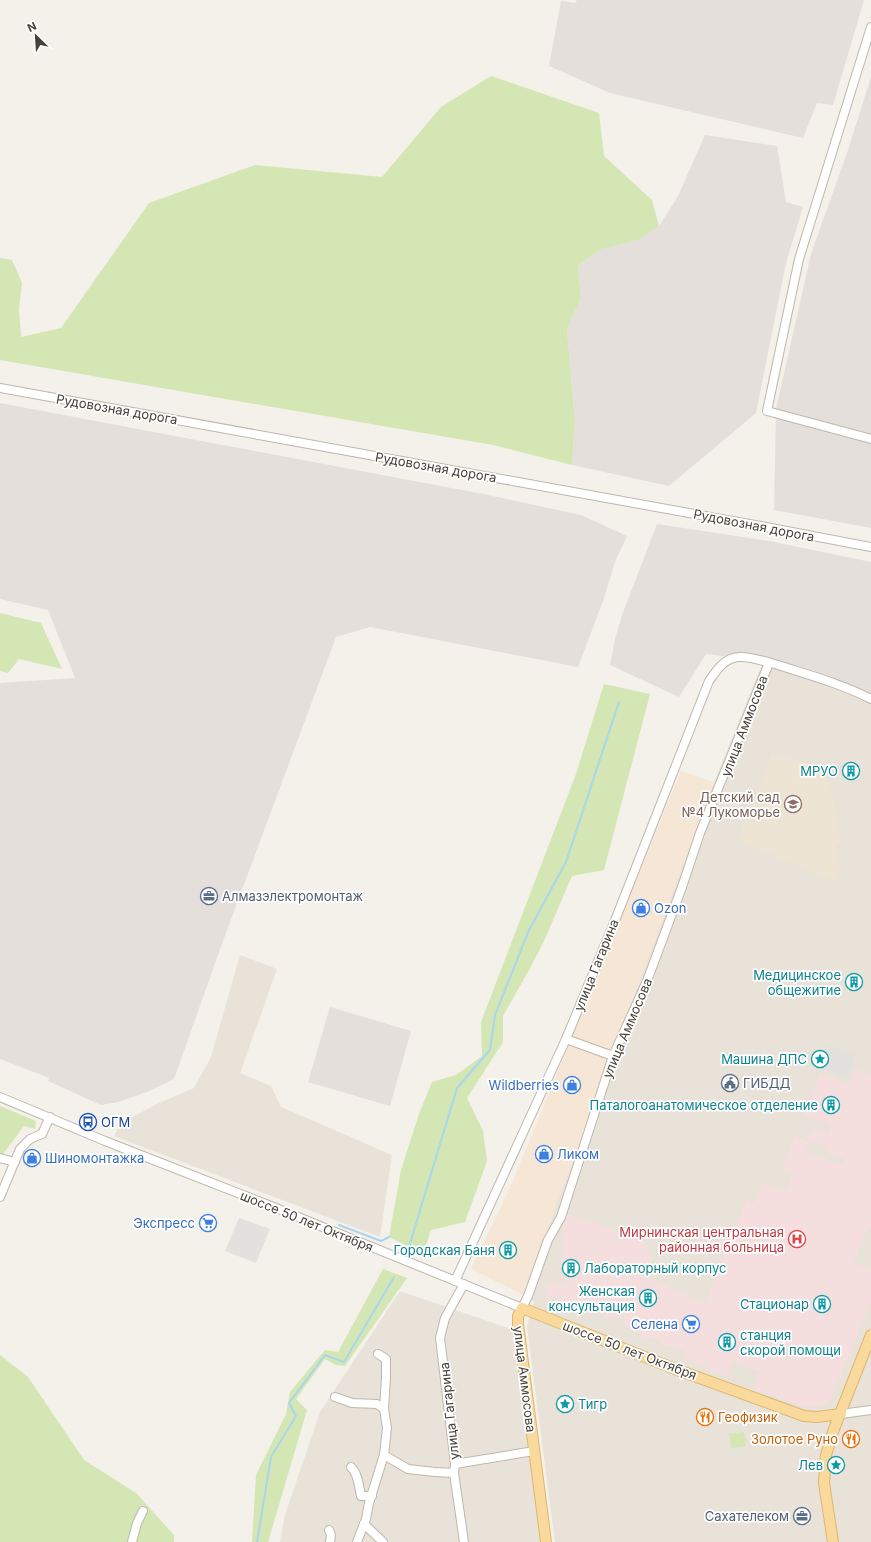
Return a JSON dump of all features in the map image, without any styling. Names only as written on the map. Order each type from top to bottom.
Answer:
[{"type":"main road","name":"шоссе 50 лет Октября","points":[[522,1308],[675,1369],[804,1416],[816,1417],[841,1414]]},
{"type":"main road","name":"улица Аммосова","points":[[522,1308],[518,1316],[518,1324],[546,1542]]},
{"type":"main road","points":[[833,1542],[824,1483],[824,1465],[834,1429],[871,1335]]},
{"type":"street","points":[[871,27],[799,259],[767,411],[871,439]]},
{"type":"street","name":"Рудовозная дорога","points":[[0,388],[758,525],[871,547]]},
{"type":"street","name":"улица Гагарина","points":[[455,1281],[566,1039],[616,918],[709,681],[722,663],[739,657],[769,663]]},
{"type":"street","points":[[769,663],[859,692],[871,699]]},
{"type":"street","name":"улица Аммосова","points":[[522,1308],[528,1296],[548,1240],[561,1217],[613,1056],[647,981],[682,887],[700,833],[769,663]]},
{"type":"street","points":[[566,1039],[613,1056]]},
{"type":"street","name":"шоссе 50 лет Октября","points":[[0,1097],[105,1141],[267,1204],[522,1308]]},
{"type":"street","points":[[0,1197],[20,1149],[26,1142],[42,1134],[50,1117]]},
{"type":"street","points":[[0,1158],[15,1162]]},
{"type":"street","name":"улица Гагарина","points":[[464,1284],[445,1318],[440,1338],[455,1464],[454,1473],[464,1542]]},
{"type":"street","points":[[357,1542],[364,1524],[384,1455],[387,1428],[384,1409],[386,1360],[378,1354]]},
{"type":"street","points":[[335,1397],[352,1403],[377,1404],[384,1409]]},
{"type":"street","points":[[841,1414],[871,1410]]},
{"type":"street","points":[[455,1464],[534,1451]]},
{"type":"street","points":[[384,1455],[408,1469],[454,1473]]},
{"type":"street","points":[[351,1467],[354,1469],[361,1496],[372,1496]]},
{"type":"street","points":[[132,1542],[137,1523],[143,1511]]},
{"type":"street","points":[[364,1524],[383,1542]]},
{"type":"street","points":[[329,1530],[331,1536],[330,1542]]},
{"type":"shaded area","points":[[577,0],[864,0],[833,105],[817,103],[803,138],[610,93],[549,66],[561,1],[575,3]]},
{"type":"shaded area","points":[[871,77],[871,528],[774,510],[776,409],[811,254],[848,150]]},
{"type":"shaded area","points":[[705,135],[777,146],[786,202],[803,207],[786,263],[756,413],[669,486],[572,465],[575,422],[567,329],[581,298],[578,266],[599,250],[639,239],[659,226],[678,196]]},
{"type":"shaded area","points":[[0,403],[483,494],[581,515],[627,536],[615,562],[603,601],[578,667],[370,627],[336,637],[223,941],[174,1079],[147,1092],[118,1102],[101,1105],[48,1081],[49,1078],[0,1059],[0,683],[75,678],[48,610],[0,599]]},
{"type":"shaded area","points":[[657,524],[769,541],[871,562],[871,696],[808,669],[745,654],[723,656],[706,654],[679,697],[610,665],[615,639],[622,615]]},
{"type":"shaded area","points":[[766,659],[808,669],[871,696],[871,1542],[555,1542],[527,1326],[534,1302],[523,1295],[703,810],[760,669]]},
{"type":"shaded area","name":"Детский сад №4 Лукоморье","points":[[772,754],[826,768],[842,842],[836,846],[841,870],[836,882],[738,840]]},
{"type":"shaded area","points":[[681,771],[714,782],[523,1295],[471,1269],[513,1181]]},
{"type":"shaded area","points":[[240,955],[277,969],[240,1073],[271,1086],[281,1107],[392,1155],[380,1237],[114,1136],[121,1123],[157,1104],[194,1088],[211,1057]]},
{"type":"shaded area","points":[[330,1007],[411,1031],[390,1106],[308,1082]]},
{"type":"shaded area","points":[[827,1045],[856,1055],[847,1078],[819,1068]]},
{"type":"shaded area","name":"Мирнинская центральная районная больница","points":[[854,1069],[871,1074],[871,1228],[868,1229],[852,1263],[871,1269],[871,1302],[831,1400],[825,1405],[804,1407],[753,1389],[759,1372],[733,1361],[726,1377],[683,1358],[686,1351],[671,1346],[661,1346],[658,1338],[641,1339],[638,1328],[635,1330],[625,1327],[623,1316],[604,1318],[602,1309],[583,1311],[582,1304],[563,1306],[561,1296],[547,1298],[545,1285],[566,1283],[561,1237],[566,1213],[643,1241],[653,1260],[646,1276],[705,1304],[746,1199],[754,1203],[762,1183],[786,1191],[793,1173],[781,1169],[794,1136],[809,1142],[805,1152],[843,1165],[845,1159],[824,1151],[826,1146],[805,1137],[806,1134],[810,1135],[813,1127],[829,1133],[831,1125],[804,1115],[820,1073],[849,1084]]},
{"type":"shaded area","points":[[239,1218],[270,1229],[256,1263],[225,1251]]},
{"type":"shaded area","points":[[400,1291],[514,1330],[534,1474],[540,1542],[280,1542],[284,1518],[320,1412]]},
{"type":"green space","points":[[491,76],[599,113],[604,156],[652,200],[659,226],[640,239],[599,250],[578,266],[581,298],[567,329],[575,422],[572,465],[493,445],[0,360],[0,258],[12,260],[22,283],[19,309],[21,337],[61,328],[149,203],[255,165],[382,177],[441,107]]},
{"type":"green space","points":[[0,613],[41,623],[62,669],[19,659],[8,673],[0,671]]},
{"type":"green space","points":[[604,684],[650,694],[604,870],[572,876],[544,941],[503,1016],[503,1042],[467,1098],[483,1131],[487,1161],[465,1222],[431,1230],[423,1254],[389,1237],[401,1170],[419,1114],[432,1082],[456,1075],[482,1056],[481,1022],[576,774]]},
{"type":"green space","points":[[0,1106],[36,1121],[35,1129],[24,1126],[3,1154],[0,1154]]},
{"type":"green space","points":[[383,1269],[407,1278],[345,1366],[336,1365],[325,1359],[296,1399],[307,1410],[268,1542],[252,1542],[256,1475],[286,1414],[290,1392],[325,1350],[338,1352]]},
{"type":"green space","points":[[0,1355],[28,1377],[84,1460],[136,1493],[174,1535],[174,1542],[0,1542]]},
{"type":"green space","points":[[744,1432],[746,1446],[731,1448],[729,1434]]},
{"type":"waterway","points":[[408,1250],[457,1088],[490,1050],[495,1015],[529,930],[566,862],[619,702]]},
{"type":"waterway","points":[[339,1225],[381,1241],[389,1237]]},
{"type":"waterway","points":[[257,1542],[271,1457],[296,1416],[289,1403],[325,1355],[344,1362],[394,1277]]},
{"type":"place","name":"МРУО","points":[[851,771]]},
{"type":"place","name":"Детский сад №4 Лукоморье","points":[[793,804]]},
{"type":"place","name":"Алмазэлектромонтаж","points":[[209,896]]},
{"type":"place","name":"Ozon","points":[[641,908]]},
{"type":"place","name":"Медицинское общежитие","points":[[854,982]]},
{"type":"place","name":"Машина ДПС","points":[[820,1059]]},
{"type":"place","name":"ГИБДД","points":[[730,1083]]},
{"type":"place","name":"Wildberries","points":[[572,1085]]},
{"type":"place","name":"Паталогоанатомическое отделение","points":[[831,1105]]},
{"type":"place","name":"ОГМ","points":[[88,1122]]},
{"type":"place","name":"Ликом","points":[[544,1154]]},
{"type":"place","name":"Шиномонтажка","points":[[32,1158]]},
{"type":"place","name":"Экспресс","points":[[208,1223]]},
{"type":"place","name":"Мирнинская центральная районная больница","points":[[797,1239]]},
{"type":"place","name":"Городская Баня","points":[[508,1250]]},
{"type":"place","name":"Лабораторный корпус","points":[[571,1268]]},
{"type":"place","name":"Женская консультация","points":[[648,1298]]},
{"type":"place","name":"Стационар","points":[[822,1304]]},
{"type":"place","name":"Селена","points":[[691,1324]]},
{"type":"place","name":"станция скорой помощи","points":[[727,1342]]},
{"type":"place","name":"Тигр","points":[[565,1404]]},
{"type":"place","name":"Геофизик","points":[[705,1417]]},
{"type":"place","name":"Золотое Руно","points":[[851,1439]]},
{"type":"place","name":"Лев","points":[[836,1465]]},
{"type":"place","name":"Сахателеком","points":[[802,1516]]}]
